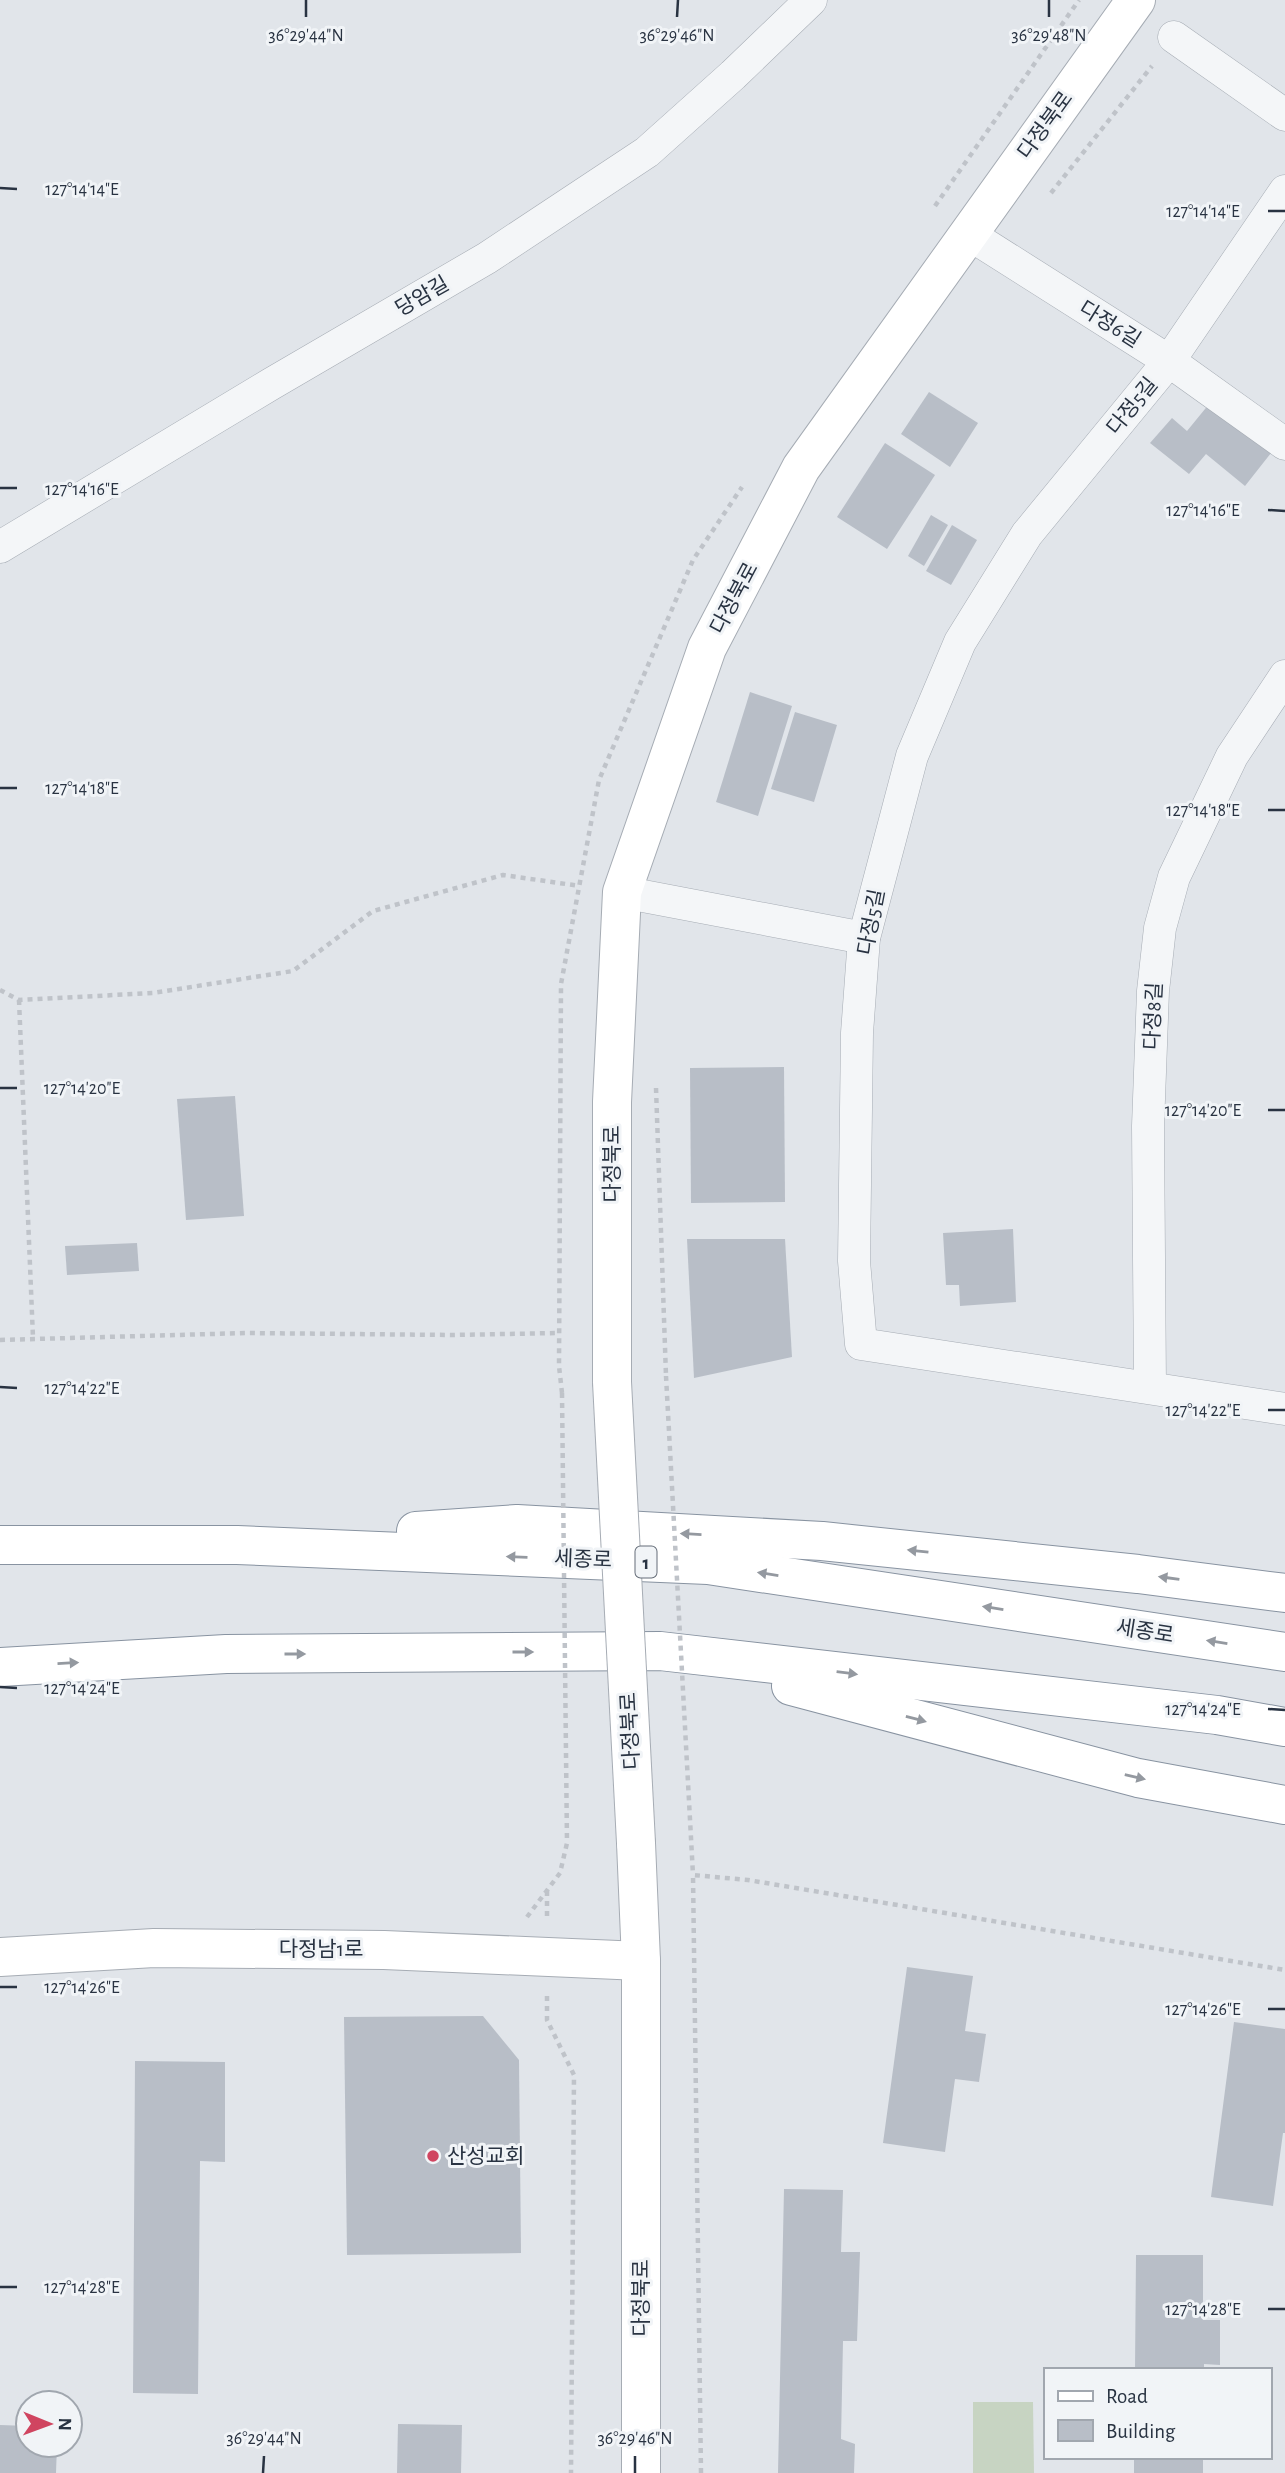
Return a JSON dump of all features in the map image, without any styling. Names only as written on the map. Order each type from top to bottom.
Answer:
[{"type":"main road","name":"다정북로","points":[[641,2473],[641,1961],[612,1382],[612,1102],[622,892],[707,648],[801,468],[1136,0]]},
{"type":"main road","points":[[237,1545],[517,1524],[822,1541],[1138,1574],[1285,1593]]},
{"type":"main road","name":"세종로","points":[[0,1545],[237,1545],[708,1565],[1285,1652]]},
{"type":"main road","points":[[0,1667],[226,1654],[660,1651],[1217,1716],[1285,1727]]},
{"type":"main road","points":[[660,1651],[1138,1778],[1285,1805]]},
{"type":"main road","name":"다정남1로","points":[[0,1957],[154,1948],[384,1950],[641,1961]]},
{"type":"street","name":"당암길","points":[[0,547],[487,258],[647,152],[811,0]]},
{"type":"street","points":[[1174,37],[1285,115]]},
{"type":"street","name":"다정5길","points":[[1285,191],[1168,361],[1027,534],[960,642],[912,756],[864,938],[858,1032],[854,1261],[861,1344],[1285,1409]]},
{"type":"street","name":"다정6길","points":[[967,233],[1168,361],[1285,444]]},
{"type":"street","name":"다정8길","points":[[1150,1387],[1148,1126],[1153,991],[1160,928],[1174,877],[1233,756],[1285,676]]},
{"type":"street","points":[[622,892],[864,938]]},
{"type":"path","points":[[1045,201],[1174,37]]},
{"type":"path","points":[[0,990],[19,1000],[153,993],[293,971],[373,911],[503,875],[622,892]]},
{"type":"path","points":[[19,1000],[33,1338]]},
{"type":"path","points":[[655,1083],[666,1376],[693,1875],[701,2473]]},
{"type":"path","points":[[0,1340],[246,1333],[559,1333]]},
{"type":"path","points":[[562,1393],[567,1843]]},
{"type":"path","points":[[693,1875],[748,1880],[1285,1970]]},
{"type":"path","points":[[547,2020],[574,2076],[570,2473]]},
{"type":"green space","points":[[973,2402],[1033,2402],[1034,2473],[973,2473]]},
{"type":"building","points":[[929,392],[978,423],[950,467],[901,434]]},
{"type":"building","points":[[1214,398],[1275,448],[1245,486],[1206,454],[1189,474],[1150,443],[1172,418],[1187,431]]},
{"type":"building","points":[[885,443],[935,475],[887,549],[837,517]]},
{"type":"building","points":[[931,515],[948,525],[924,566],[908,556]]},
{"type":"building","points":[[952,525],[977,540],[951,585],[926,571]]},
{"type":"building","points":[[750,692],[792,706],[758,816],[716,802]]},
{"type":"building","points":[[795,712],[837,725],[814,802],[771,789]]},
{"type":"building","points":[[784,1067],[785,1202],[691,1203],[690,1068]]},
{"type":"building","points":[[235,1096],[244,1216],[186,1220],[177,1099]]},
{"type":"building","points":[[1013,1229],[1016,1302],[960,1306],[959,1285],[946,1285],[943,1233]]},
{"type":"building","points":[[687,1239],[785,1239],[792,1357],[694,1378]]},
{"type":"building","points":[[137,1243],[139,1271],[67,1275],[65,1246]]},
{"type":"building","points":[[907,1967],[973,1976],[965,2031],[986,2034],[979,2082],[955,2079],[945,2152],[883,2143]]},
{"type":"building","name":"산성교회","points":[[483,2016],[519,2060],[521,2253],[347,2255],[344,2017]]},
{"type":"building","points":[[1234,2022],[1285,2029],[1285,2133],[1273,2206],[1211,2197]]},
{"type":"building","points":[[135,2061],[225,2062],[225,2162],[200,2161],[198,2394],[133,2393]]},
{"type":"building","points":[[784,2189],[843,2190],[841,2252],[860,2252],[857,2341],[843,2341],[841,2439],[855,2444],[854,2473],[778,2473]]},
{"type":"building","points":[[1136,2255],[1203,2255],[1203,2320],[1220,2320],[1220,2365],[1204,2364],[1204,2368],[1135,2368]]},
{"type":"building","points":[[398,2424],[462,2425],[461,2473],[397,2473]]},
{"type":"building","points":[[0,2425],[14,2426],[14,2459],[56,2459],[56,2473],[0,2473]]},
{"type":"building","points":[[1134,2459],[1203,2459],[1203,2473],[1134,2473]]},
{"type":"place","name":"산성교회","points":[[433,2156]]}]
